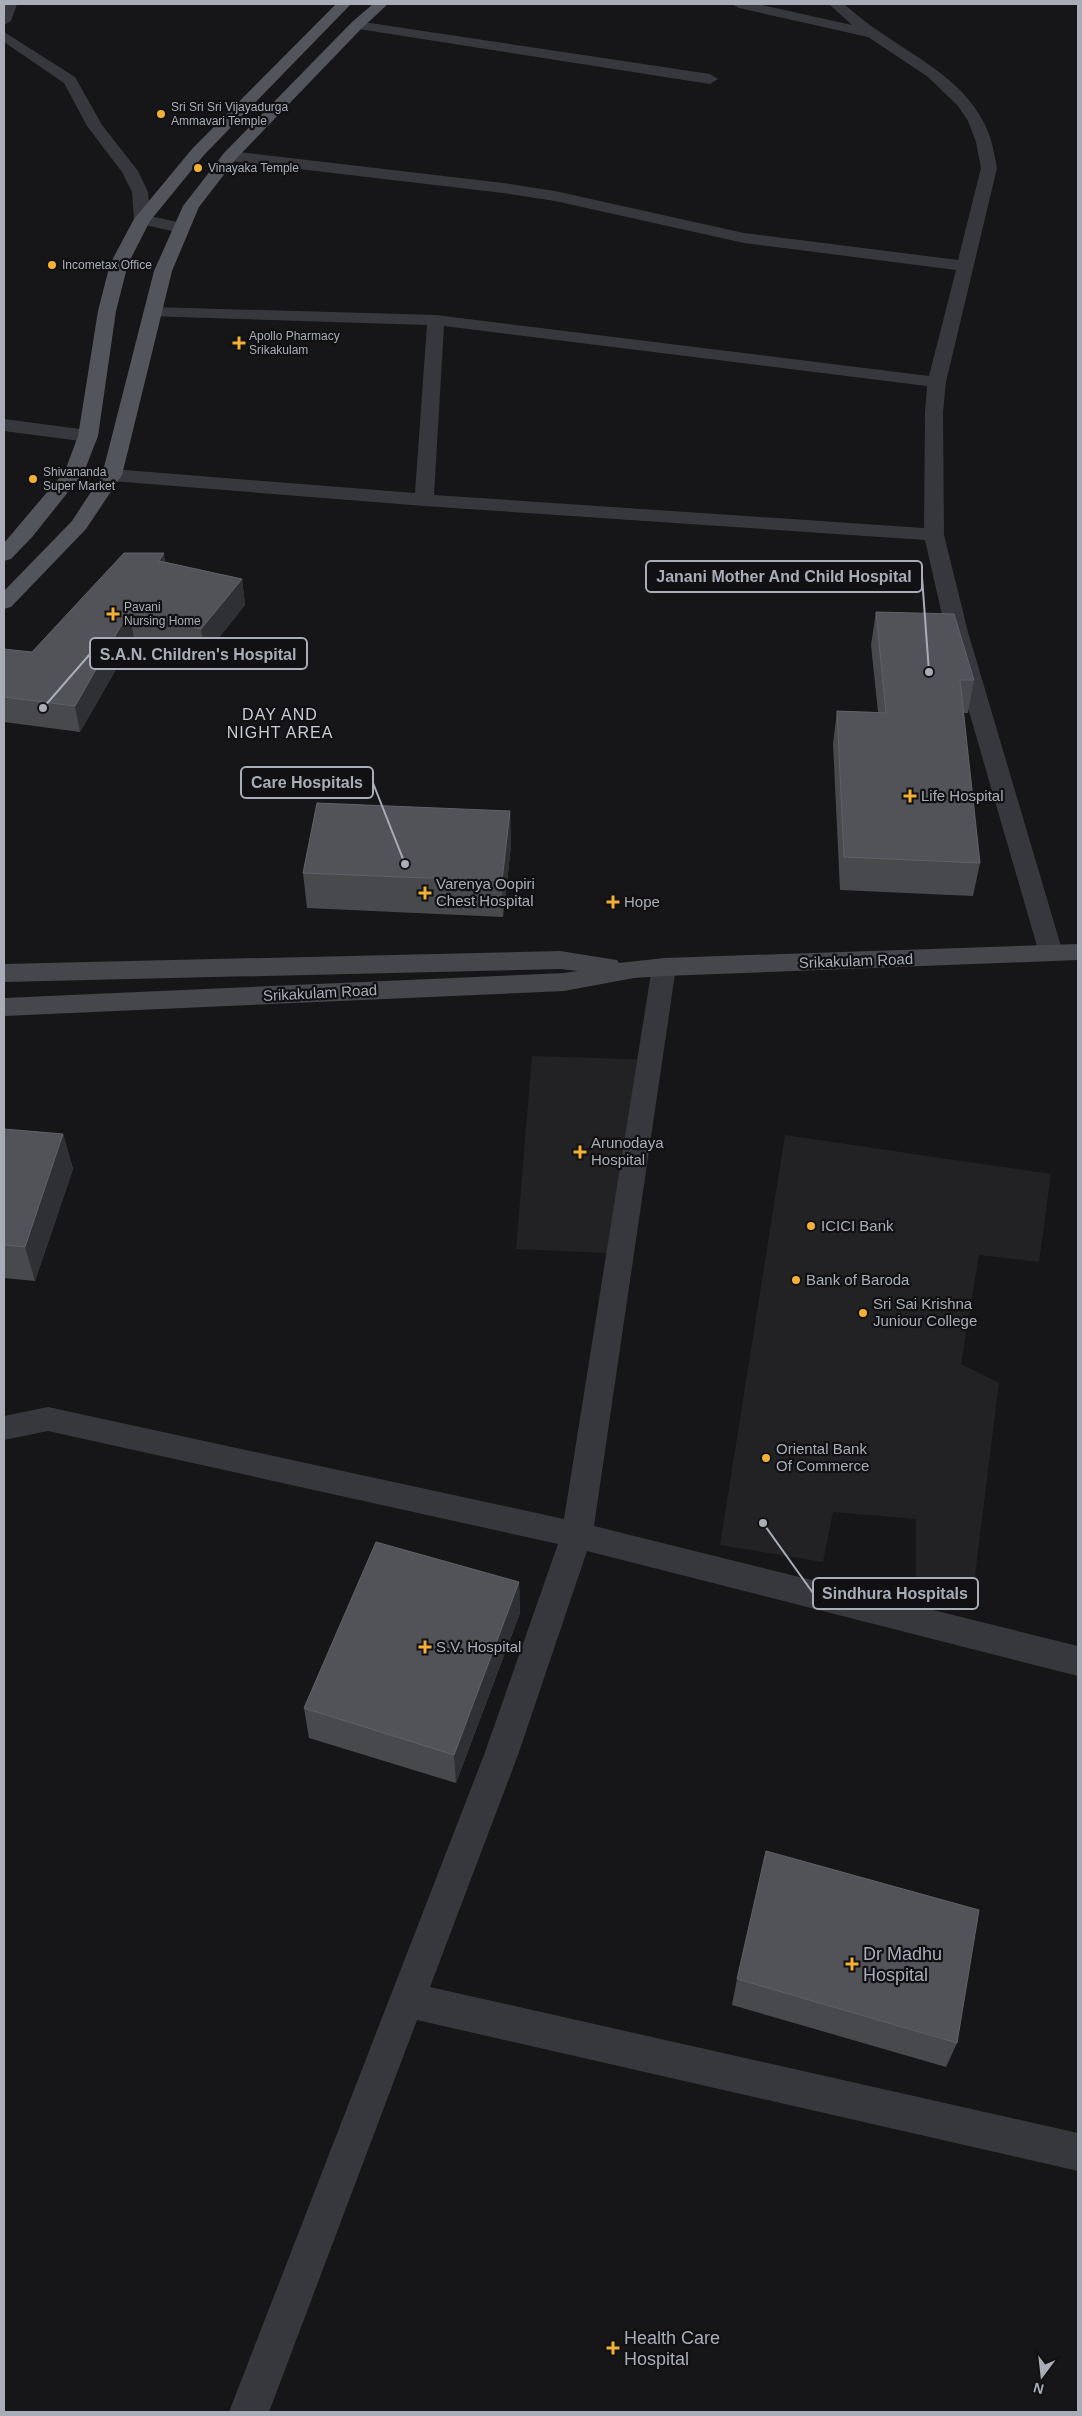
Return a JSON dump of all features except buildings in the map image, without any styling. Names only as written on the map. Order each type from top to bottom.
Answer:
[{"type":"main road","points":[[4,555],[26,532],[74,472],[88,436],[106,311],[119,264],[142,219],[198,152],[344,4]]},
{"type":"main road","points":[[4,603],[79,525],[112,475],[163,271],[191,206],[230,156],[357,25],[381,4]]},
{"type":"main road","name":"Srikakulam Road","points":[[4,974],[560,960],[649,968],[1078,952]]},
{"type":"main road","name":"Srikakulam Road","points":[[4,1007],[564,982],[649,968]]},
{"type":"street","points":[[4,21],[10,4]]},
{"type":"street","points":[[739,4],[871,34]]},
{"type":"street","points":[[836,4],[871,34],[948,84],[976,118],[986,145],[989,168],[937,382],[934,412],[934,535],[957,632],[1051,954]]},
{"type":"street","points":[[357,25],[710,79]]},
{"type":"street","points":[[4,36],[70,80],[95,126],[130,171],[140,192],[142,219],[181,228]]},
{"type":"street","points":[[230,156],[503,188],[555,196],[744,238],[966,266]]},
{"type":"street","points":[[154,312],[436,320],[937,382]]},
{"type":"street","points":[[424,500],[436,320]]},
{"type":"street","points":[[4,425],[88,436]]},
{"type":"street","points":[[112,475],[424,500],[934,535]]},
{"type":"street","points":[[250,2412],[501,1755],[577,1535],[649,968]]},
{"type":"street","points":[[4,1428],[48,1420],[577,1535],[1078,1661]]},
{"type":"street","points":[[407,2000],[1078,2152]]},
{"type":"shaded area","name":"Arunodaya Hospital","points":[[532,1056],[659,1060],[607,1253],[516,1249]]},
{"type":"shaded area","name":"Sri Sai Krishna Juniour College","points":[[785,1135],[1051,1174],[1039,1262],[979,1255],[961,1364],[999,1383],[973,1592],[916,1576],[916,1519],[833,1512],[823,1562],[720,1545]]},
{"type":"place","name":"Sri Sri Sri Vijayadurga Ammavari Temple","points":[[161,114]]},
{"type":"place","name":"Vinayaka Temple","points":[[198,168]]},
{"type":"place","name":"Incometax Office","points":[[52,265]]},
{"type":"place","name":"Apollo Pharmacy Srikakulam","points":[[239,343]]},
{"type":"place","name":"Shivananda Super Market","points":[[33,479]]},
{"type":"place","name":"Pavani Nursing Home","points":[[113,614]]},
{"type":"place","name":"Janani Mother And Child Hospital","points":[[929,672]]},
{"type":"place","name":"S.A.N. Children's Hospital","points":[[43,708]]},
{"type":"place","name":"Life Hospital","points":[[910,796]]},
{"type":"place","name":"Care Hospitals","points":[[405,864]]},
{"type":"place","name":"Varenya Oopiri Chest Hospital","points":[[425,893]]},
{"type":"place","name":"Hope","points":[[613,902]]},
{"type":"place","name":"Arunodaya Hospital","points":[[580,1152]]},
{"type":"place","name":"ICICI Bank","points":[[811,1226]]},
{"type":"place","name":"Bank of Baroda","points":[[796,1280]]},
{"type":"place","name":"Sri Sai Krishna Juniour College","points":[[863,1313]]},
{"type":"place","name":"Oriental Bank Of Commerce","points":[[766,1458]]},
{"type":"place","name":"Sindhura Hospitals","points":[[763,1523]]},
{"type":"place","name":"S.V. Hospital","points":[[425,1647]]},
{"type":"place","name":"Dr Madhu Hospital","points":[[852,1964]]},
{"type":"place","name":"Health Care Hospital","points":[[613,2348]]},
{"type":"district","name":"DAY AND NIGHT AREA","points":[[280,723]]}]
